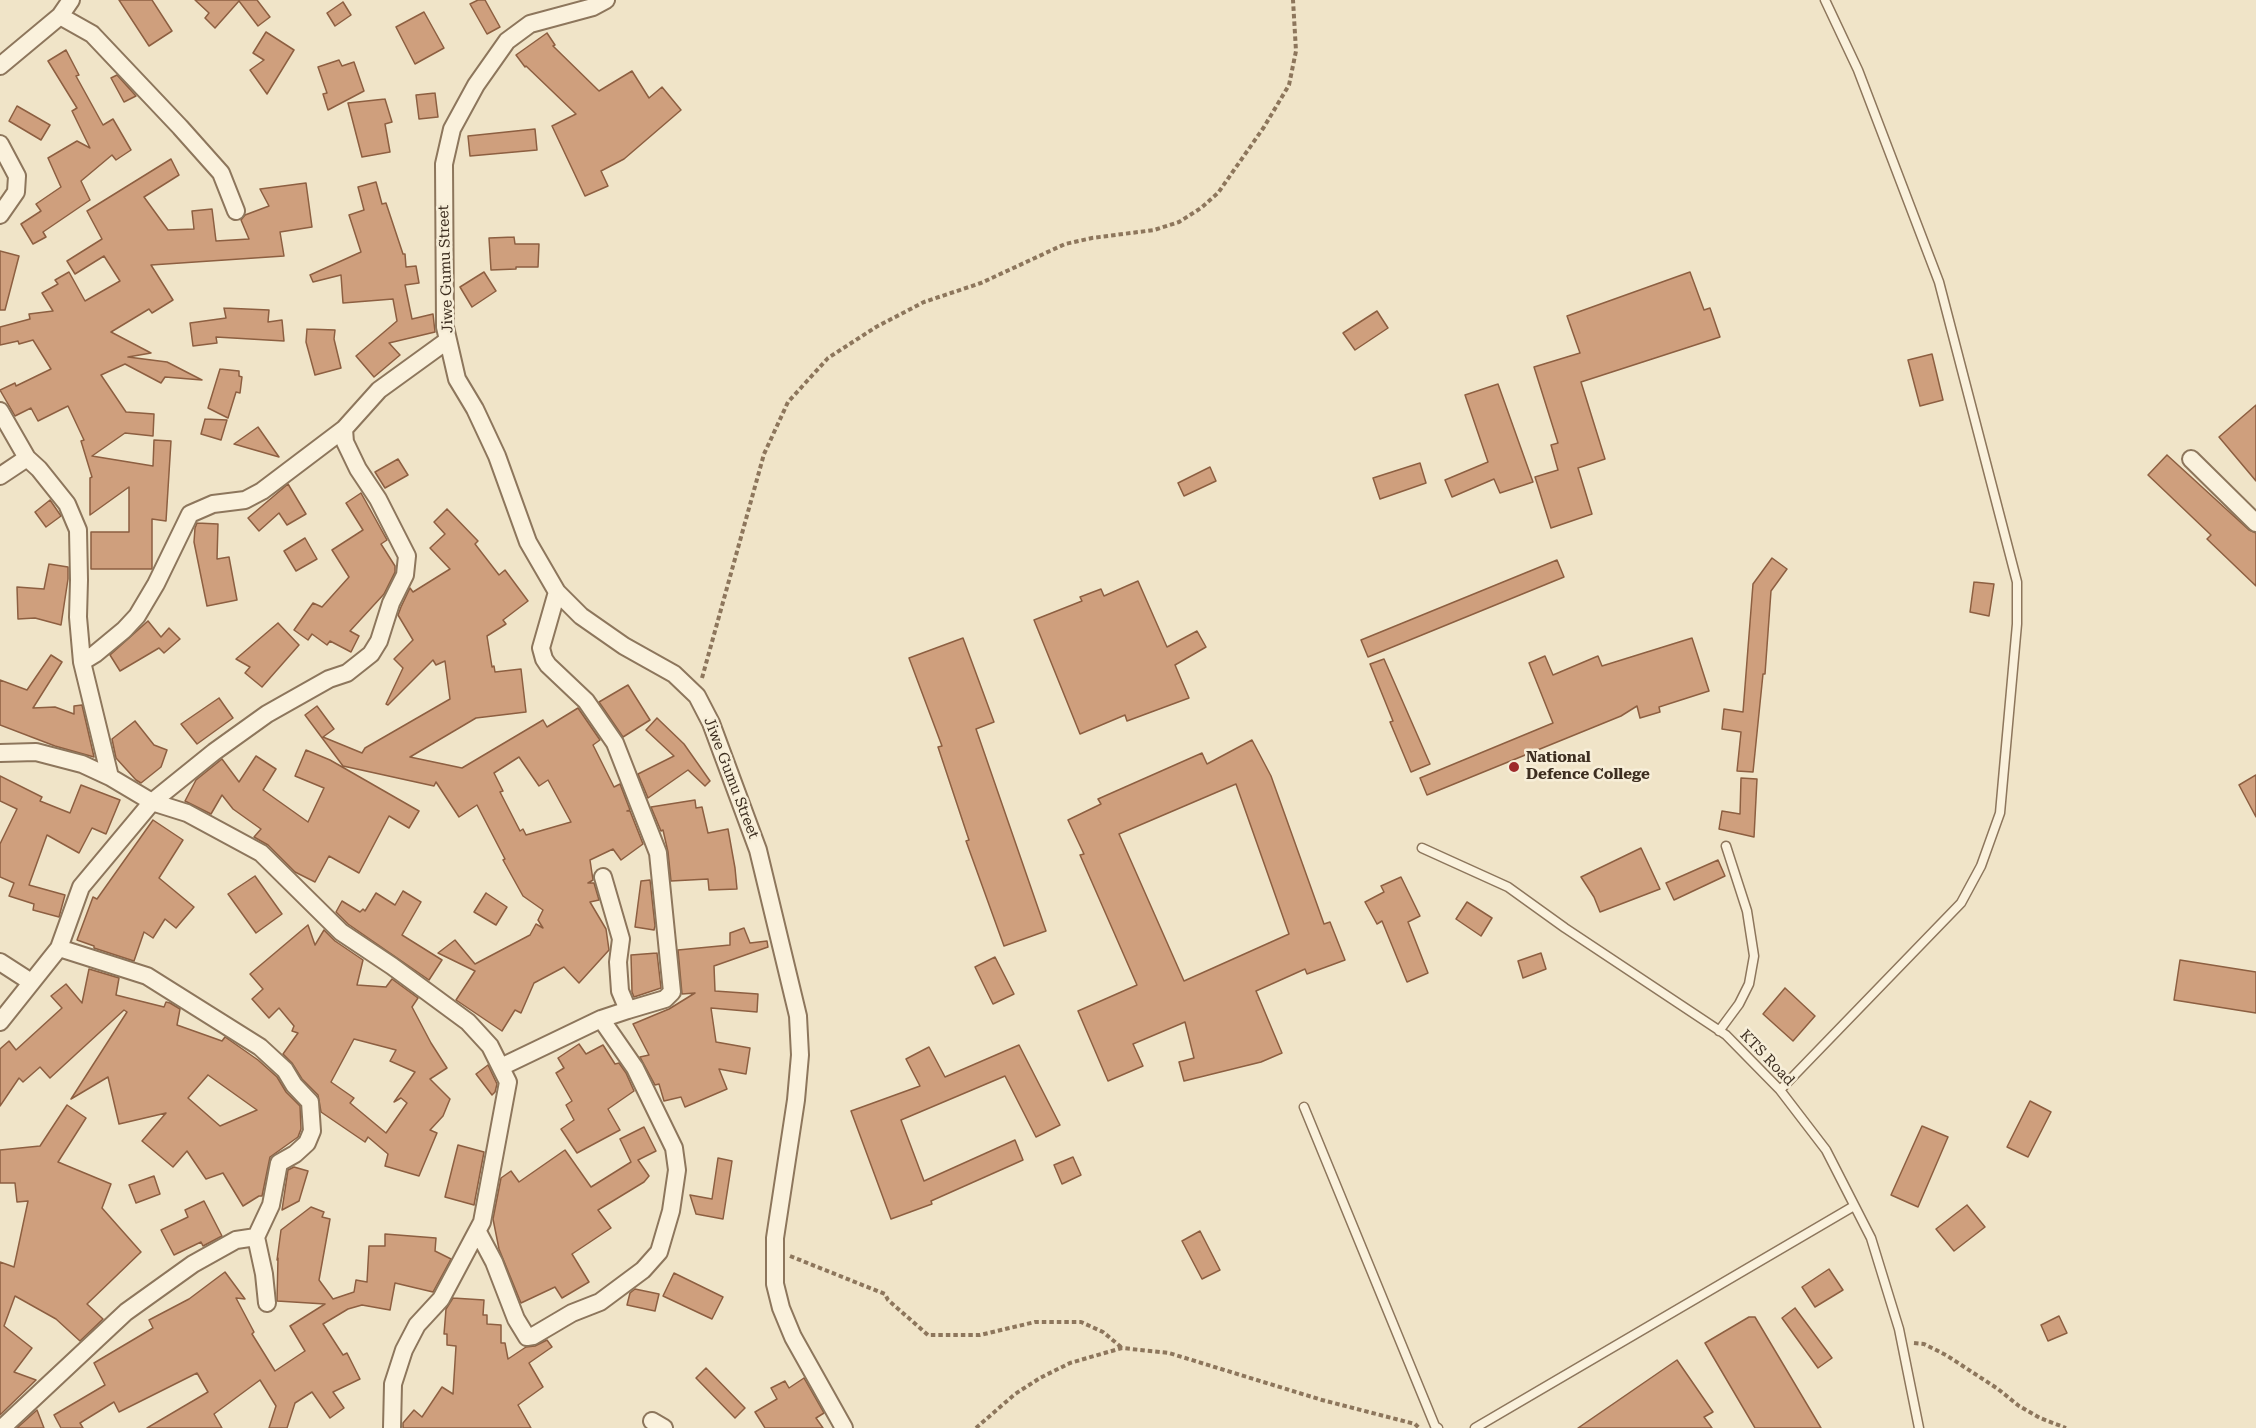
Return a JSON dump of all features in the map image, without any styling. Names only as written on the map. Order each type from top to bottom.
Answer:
[{"type":"street","points":[[0,66],[60,16],[71,0]]},
{"type":"street","name":"Jiwe Gumu Street","points":[[606,0],[593,7],[530,24],[507,41],[476,85],[452,129],[444,164],[444,327],[457,379],[475,409],[497,456],[528,542],[557,592],[581,616],[624,646],[674,674],[697,696],[711,723],[758,850],[798,1016],[800,1055],[775,1250],[776,1284],[781,1308],[794,1337],[844,1428]]},
{"type":"street","points":[[60,16],[92,34],[180,127],[221,173],[236,211]]},
{"type":"street","points":[[0,144],[17,176],[16,192],[0,215]]},
{"type":"street","points":[[82,663],[124,630],[137,616],[156,584],[190,514],[213,504],[245,500],[262,491],[344,429],[379,390],[448,340]]},
{"type":"street","points":[[0,411],[27,458],[39,469],[67,504],[78,530],[78,617],[82,663],[110,777]]},
{"type":"street","points":[[0,1022],[59,948],[81,888],[152,802],[214,752],[267,714],[360,664],[371,654],[379,641],[387,614],[405,575],[407,556],[378,499],[358,469],[345,442],[344,429]]},
{"type":"street","points":[[0,476],[27,458]]},
{"type":"street","points":[[2191,459],[2256,523]]},
{"type":"street","points":[[501,1067],[601,1019],[665,999],[672,992],[658,853],[615,743],[586,701],[544,659],[541,648],[557,592]]},
{"type":"street","points":[[0,753],[36,752],[82,764],[110,777],[152,802],[187,813],[261,853],[341,932],[468,1022],[490,1046],[508,1082],[482,1222],[441,1299],[417,1325],[404,1350],[393,1384],[392,1428]]},
{"type":"street","points":[[603,877],[621,939],[618,962],[620,991],[628,1010]]},
{"type":"street","points":[[59,948],[147,976],[260,1047],[285,1070],[294,1085],[310,1102],[312,1131],[306,1143],[296,1154],[279,1163],[272,1205],[256,1237],[264,1274],[267,1303]]},
{"type":"street","points":[[0,962],[31,982]]},
{"type":"street","points":[[478,1232],[494,1262],[516,1319],[527,1336],[533,1336],[572,1313],[600,1302],[643,1270],[659,1252],[672,1201],[676,1170],[674,1148],[635,1068],[601,1019]]},
{"type":"street","points":[[2,1428],[126,1312],[193,1264],[236,1240],[256,1237]]},
{"type":"lane","points":[[1780,1090],[1961,903],[1981,866],[2000,813],[2017,624],[2017,582],[1939,282],[1857,70],[1825,0]]},
{"type":"lane","points":[[1719,1030],[1739,1004],[1749,984],[1754,956],[1747,911],[1726,846]]},
{"type":"lane","name":"KTS Road","points":[[1422,848],[1508,887],[1565,928],[1726,1035],[1780,1090],[1826,1149],[1871,1238],[1901,1340],[1919,1428]]},
{"type":"lane","points":[[1304,1107],[1435,1426],[1438,1428]]},
{"type":"lane","points":[[1475,1428],[1854,1206]]},
{"type":"path","points":[[697,696],[764,454],[789,402],[828,358],[876,327],[924,302],[981,283],[1065,244],[1154,230],[1179,222],[1201,208],[1218,193],[1264,127],[1289,85],[1296,51],[1293,0]]},
{"type":"path","points":[[775,1250],[885,1294],[888,1300],[928,1335],[980,1335],[1035,1322],[1081,1322],[1103,1332],[1122,1348]]},
{"type":"path","points":[[1901,1340],[1924,1344],[1946,1355],[2033,1414],[2066,1428]]},
{"type":"path","points":[[976,1428],[1015,1394],[1040,1378],[1070,1364],[1122,1348],[1169,1353],[1322,1400],[1415,1424],[1419,1428]]},
{"type":"building","points":[[119,0],[152,0],[172,31],[149,46]]},
{"type":"building","points":[[195,0],[257,0],[270,17],[258,26],[239,1],[215,28],[205,18],[209,13]]},
{"type":"building","points":[[478,0],[485,0],[500,27],[487,34],[470,4]]},
{"type":"building","points":[[343,2],[351,15],[335,26],[327,13]]},
{"type":"building","points":[[424,12],[444,48],[415,64],[396,27]]},
{"type":"building","points":[[266,32],[294,50],[267,94],[250,70],[264,60],[253,53]]},
{"type":"building","points":[[547,33],[555,45],[553,46],[599,91],[632,71],[649,98],[662,87],[681,110],[624,159],[601,171],[608,186],[585,196],[552,126],[576,114],[525,67],[516,55]]},
{"type":"building","points":[[66,50],[79,75],[76,76],[103,125],[113,119],[131,150],[116,160],[112,155],[81,181],[90,200],[43,232],[46,237],[33,244],[21,224],[41,211],[36,204],[61,187],[48,158],[77,141],[90,148],[72,111],[77,108],[48,61]]},
{"type":"building","points":[[339,60],[342,66],[354,62],[364,91],[328,110],[323,94],[327,93],[318,67]]},
{"type":"building","points":[[117,75],[136,96],[124,102],[111,78]]},
{"type":"building","points":[[435,93],[438,117],[419,119],[416,95]]},
{"type":"building","points":[[385,99],[392,122],[385,124],[390,152],[362,157],[348,103]]},
{"type":"building","points":[[17,106],[50,125],[41,140],[9,121]]},
{"type":"building","points":[[535,129],[537,150],[470,156],[468,136]]},
{"type":"building","points":[[171,159],[179,175],[144,197],[168,230],[194,229],[192,211],[212,209],[216,241],[249,239],[241,220],[245,215],[269,206],[260,189],[306,183],[312,227],[280,232],[284,256],[151,265],[173,300],[152,313],[149,309],[111,332],[151,353],[128,357],[167,362],[202,380],[165,377],[161,383],[125,364],[101,375],[126,412],[154,414],[153,436],[125,433],[92,456],[153,466],[154,440],[171,441],[166,521],[152,519],[152,569],[91,569],[91,532],[129,532],[129,487],[90,515],[90,478],[92,477],[81,441],[84,440],[68,406],[38,421],[31,408],[15,416],[0,390],[15,383],[16,386],[51,369],[33,340],[19,344],[18,341],[0,345],[0,327],[30,319],[29,314],[53,311],[42,293],[58,284],[55,280],[69,272],[85,301],[120,281],[104,256],[75,274],[67,261],[102,239],[87,211]]},
{"type":"building","points":[[376,182],[382,204],[386,203],[403,254],[405,254],[406,267],[416,266],[419,283],[405,285],[412,319],[433,314],[435,332],[389,343],[400,355],[374,377],[356,356],[397,321],[393,299],[343,303],[341,275],[313,282],[310,275],[361,252],[349,215],[364,210],[358,187]]},
{"type":"building","points":[[514,237],[515,244],[539,244],[538,267],[491,270],[489,238]]},
{"type":"building","points":[[0,251],[19,256],[5,310],[0,310]]},
{"type":"building","points":[[484,272],[496,291],[472,307],[460,287]]},
{"type":"building","points":[[1690,272],[1704,310],[1710,308],[1720,337],[1581,382],[1605,459],[1578,468],[1592,514],[1551,528],[1535,477],[1558,470],[1551,445],[1558,443],[1534,367],[1580,353],[1567,316]]},
{"type":"building","points":[[224,308],[269,310],[268,322],[282,320],[284,341],[216,337],[217,343],[193,346],[190,323],[226,318]]},
{"type":"building","points":[[1377,311],[1388,328],[1355,350],[1343,333]]},
{"type":"building","points":[[307,329],[335,330],[334,339],[341,368],[315,375],[306,342]]},
{"type":"building","points":[[1932,354],[1943,400],[1920,406],[1908,360]]},
{"type":"building","points":[[220,369],[239,371],[239,376],[242,377],[240,393],[236,392],[228,418],[208,408]]},
{"type":"building","points":[[1498,384],[1533,482],[1500,493],[1494,479],[1452,497],[1445,480],[1488,462],[1465,395]]},
{"type":"building","points":[[2256,405],[2256,481],[2219,437]]},
{"type":"building","points":[[205,419],[227,420],[221,440],[201,434]]},
{"type":"building","points":[[258,427],[279,457],[234,444]]},
{"type":"building","points":[[2167,455],[2249,530],[2256,533],[2256,586],[2207,539],[2211,535],[2148,475]]},
{"type":"building","points":[[398,459],[408,475],[385,488],[375,472]]},
{"type":"building","points":[[1420,463],[1426,483],[1380,499],[1373,478]]},
{"type":"building","points":[[1210,467],[1216,481],[1184,496],[1178,483]]},
{"type":"building","points":[[288,484],[306,514],[287,525],[279,513],[259,531],[248,518]]},
{"type":"building","points":[[361,493],[387,540],[381,544],[395,566],[395,572],[384,594],[350,631],[359,636],[351,652],[330,641],[327,645],[312,634],[308,640],[294,630],[313,603],[322,607],[349,577],[332,550],[363,530],[346,503]]},
{"type":"building","points":[[50,500],[61,516],[46,527],[35,512]]},
{"type":"building","points":[[447,509],[478,541],[475,544],[499,575],[505,570],[528,601],[503,620],[506,624],[487,636],[492,667],[494,666],[495,672],[521,669],[526,712],[476,718],[410,757],[462,768],[543,720],[547,727],[578,708],[600,740],[593,745],[614,787],[620,784],[630,810],[627,811],[630,811],[643,844],[621,860],[613,849],[590,860],[593,880],[588,883],[594,883],[599,900],[590,902],[606,929],[609,950],[579,983],[564,967],[534,983],[521,1013],[515,1010],[502,1031],[456,1000],[475,971],[438,953],[455,940],[475,964],[530,935],[536,924],[543,928],[538,920],[543,910],[523,896],[477,805],[459,817],[436,782],[434,786],[343,766],[305,715],[317,706],[334,729],[323,737],[362,753],[365,748],[450,699],[445,661],[436,665],[433,660],[388,705],[386,704],[403,668],[394,659],[413,640],[398,615],[410,588],[413,592],[450,569],[430,548],[445,534],[434,522]],"holes":[[[519,757],[539,786],[548,780],[571,822],[526,835],[523,829],[520,831],[500,792],[503,791],[494,773]]]},
{"type":"building","points":[[197,523],[218,524],[217,559],[229,557],[237,600],[207,606],[194,542]]},
{"type":"building","points":[[305,538],[317,559],[296,571],[284,551]]},
{"type":"building","points":[[1772,558],[1787,569],[1771,591],[1765,674],[1763,674],[1753,772],[1737,771],[1741,732],[1722,729],[1724,709],[1743,712],[1753,584]]},
{"type":"building","points":[[1557,560],[1564,577],[1368,657],[1361,640]]},
{"type":"building","points":[[49,564],[68,567],[61,625],[35,618],[18,619],[17,587],[44,589]]},
{"type":"building","points":[[1138,581],[1167,647],[1197,631],[1206,647],[1175,665],[1189,698],[1127,721],[1125,715],[1080,734],[1034,620],[1082,601],[1080,597],[1101,589],[1104,596]]},
{"type":"building","points":[[1974,582],[1994,584],[1989,616],[1970,612]]},
{"type":"building","points":[[148,621],[161,637],[169,628],[180,639],[164,653],[159,648],[120,671],[110,655]]},
{"type":"building","points":[[278,623],[299,645],[262,687],[245,673],[250,667],[236,659]]},
{"type":"building","points":[[963,638],[994,722],[976,729],[1046,931],[1004,946],[966,841],[969,840],[938,747],[942,746],[909,658]]},
{"type":"building","points":[[1692,638],[1709,691],[1659,707],[1660,712],[1640,718],[1637,706],[1621,716],[1427,795],[1420,778],[1553,723],[1529,663],[1545,656],[1553,675],[1598,656],[1602,666]]},
{"type":"building","points":[[51,655],[62,662],[33,708],[55,707],[74,714],[74,706],[82,705],[94,757],[55,746],[0,725],[0,680],[27,690]]},
{"type":"building","points":[[1384,659],[1430,764],[1411,772],[1390,722],[1393,721],[1370,664]]},
{"type":"building","points":[[628,685],[650,720],[623,737],[599,702]]},
{"type":"building","points":[[219,698],[233,718],[197,744],[181,724]]},
{"type":"building","points":[[657,718],[684,744],[710,781],[705,786],[688,770],[648,798],[638,774],[674,756],[646,730]]},
{"type":"building","points":[[135,721],[154,745],[167,750],[161,767],[141,783],[116,758],[112,739]]},
{"type":"building","points":[[1252,740],[1271,776],[1324,924],[1330,922],[1345,960],[1307,974],[1305,969],[1256,991],[1282,1053],[1261,1062],[1184,1081],[1179,1062],[1194,1058],[1185,1022],[1133,1044],[1143,1066],[1108,1081],[1078,1011],[1137,985],[1080,855],[1084,854],[1068,820],[1101,804],[1098,799],[1202,753],[1207,764]],"holes":[[[1236,784],[1289,934],[1184,981],[1119,834]]]},
{"type":"building","points":[[306,750],[330,760],[419,811],[409,828],[389,816],[359,873],[329,856],[315,882],[295,872],[268,845],[254,837],[261,829],[233,809],[222,795],[211,814],[185,801],[196,780],[222,759],[239,782],[256,756],[276,769],[263,790],[308,822],[324,788],[295,776]]},
{"type":"building","points":[[2256,775],[2256,817],[2239,785]]},
{"type":"building","points":[[0,776],[42,797],[40,801],[70,813],[81,785],[120,800],[106,834],[92,828],[79,853],[47,835],[29,885],[65,895],[59,917],[33,910],[34,904],[9,896],[14,883],[0,877],[0,844],[17,809],[0,801]]},
{"type":"building","points":[[1741,778],[1757,779],[1754,837],[1719,829],[1722,811],[1740,814]]},
{"type":"building","points":[[695,800],[696,808],[702,807],[708,833],[728,829],[737,889],[709,890],[708,879],[671,881],[663,830],[661,831],[651,807]]},
{"type":"building","points":[[153,820],[183,840],[159,878],[194,907],[176,928],[165,919],[153,938],[144,932],[134,961],[77,940],[93,897],[97,899]]},
{"type":"building","points":[[1641,848],[1660,889],[1600,912],[1594,897],[1581,877]]},
{"type":"building","points":[[1718,860],[1725,876],[1674,900],[1666,883]]},
{"type":"building","points":[[255,876],[282,914],[256,933],[228,894]]},
{"type":"building","points":[[1401,877],[1420,916],[1408,922],[1428,973],[1407,982],[1382,921],[1377,924],[1365,902],[1384,892],[1381,886]]},
{"type":"building","points":[[650,880],[654,930],[635,927],[641,881]]},
{"type":"building","points":[[403,891],[421,902],[402,935],[442,960],[429,980],[348,924],[336,912],[342,901],[360,912],[363,909],[365,911],[376,893],[395,905]]},
{"type":"building","points":[[486,893],[507,907],[496,925],[474,912]]},
{"type":"building","points":[[1467,902],[1492,918],[1481,936],[1456,919]]},
{"type":"building","points":[[308,925],[315,945],[324,930],[335,941],[363,960],[357,985],[386,987],[392,979],[418,998],[412,1007],[447,1068],[430,1079],[450,1099],[443,1116],[430,1130],[437,1133],[419,1176],[385,1166],[388,1154],[368,1137],[365,1142],[321,1112],[318,1095],[283,1054],[298,1033],[292,1031],[294,1026],[279,1008],[269,1018],[252,999],[263,989],[250,974]],"holes":[[[354,1039],[396,1050],[390,1061],[415,1072],[394,1102],[401,1098],[407,1103],[386,1133],[350,1103],[354,1098],[331,1082]]]},
{"type":"building","points":[[744,928],[750,943],[767,941],[768,947],[714,966],[715,991],[758,994],[757,1012],[711,1008],[716,1042],[750,1048],[746,1074],[719,1069],[727,1089],[685,1107],[681,1097],[664,1101],[659,1084],[655,1085],[640,1057],[649,1055],[633,1024],[669,1009],[695,993],[682,994],[678,950],[730,945],[730,933]]},
{"type":"building","points":[[657,953],[661,988],[634,997],[631,955]]},
{"type":"building","points":[[1541,953],[1546,969],[1523,978],[1518,961]]},
{"type":"building","points":[[995,957],[1014,994],[993,1004],[975,967]]},
{"type":"building","points":[[2180,960],[2256,972],[2256,1013],[2174,1000]]},
{"type":"building","points":[[89,969],[119,978],[116,995],[164,1007],[166,1002],[170,1003],[180,1009],[177,1025],[222,1041],[225,1037],[258,1060],[277,1077],[286,1092],[300,1106],[301,1129],[298,1137],[270,1157],[262,1196],[243,1206],[223,1173],[206,1179],[187,1151],[173,1167],[142,1141],[166,1113],[119,1124],[108,1077],[71,1099],[127,1012],[124,1010],[50,1078],[40,1067],[23,1082],[19,1078],[0,1106],[0,1049],[9,1041],[16,1050],[62,1008],[51,996],[66,984],[82,1003]],"holes":[[[208,1075],[257,1110],[220,1126],[188,1098]]]},
{"type":"building","points":[[1785,988],[1815,1016],[1793,1041],[1763,1014]]},
{"type":"building","points":[[579,1044],[586,1054],[603,1045],[615,1064],[619,1063],[626,1073],[634,1091],[608,1109],[620,1130],[577,1153],[561,1129],[574,1120],[566,1105],[572,1101],[556,1073],[564,1068],[558,1058]]},
{"type":"building","points":[[1019,1045],[1060,1125],[1036,1137],[1005,1076],[901,1120],[924,1181],[1015,1140],[1023,1160],[931,1201],[932,1204],[891,1219],[851,1111],[920,1086],[906,1059],[929,1047],[945,1077]]},
{"type":"building","points":[[488,1065],[497,1084],[492,1095],[476,1074]]},
{"type":"building","points":[[2030,1101],[2051,1112],[2028,1157],[2007,1147]]},
{"type":"building","points":[[67,1105],[86,1118],[58,1162],[111,1184],[102,1208],[141,1252],[87,1304],[103,1319],[80,1341],[56,1319],[15,1296],[4,1326],[32,1348],[14,1372],[36,1380],[0,1415],[0,1262],[14,1267],[28,1201],[17,1202],[15,1183],[0,1183],[0,1150],[40,1146]]},
{"type":"building","points":[[1922,1126],[1948,1137],[1918,1207],[1891,1195]]},
{"type":"building","points":[[644,1127],[656,1151],[638,1160],[649,1176],[644,1182],[598,1210],[611,1228],[572,1254],[589,1282],[562,1298],[555,1287],[521,1303],[499,1249],[493,1219],[501,1178],[511,1171],[519,1182],[565,1150],[591,1187],[631,1162],[620,1139]]},
{"type":"building","points":[[458,1145],[484,1152],[474,1205],[445,1197]]},
{"type":"building","points":[[1073,1157],[1081,1175],[1062,1184],[1054,1165]]},
{"type":"building","points":[[718,1158],[732,1161],[723,1219],[696,1214],[690,1195],[712,1199]]},
{"type":"building","points":[[294,1167],[308,1171],[299,1201],[282,1210],[288,1170]]},
{"type":"building","points":[[154,1176],[160,1194],[136,1203],[129,1185]]},
{"type":"building","points":[[204,1201],[222,1236],[203,1246],[201,1242],[174,1255],[161,1230],[188,1217],[185,1210]]},
{"type":"building","points":[[1967,1205],[1985,1227],[1954,1251],[1936,1229]]},
{"type":"building","points":[[311,1207],[324,1212],[322,1217],[330,1219],[319,1280],[333,1299],[354,1292],[356,1280],[367,1282],[369,1246],[385,1246],[385,1234],[436,1238],[435,1251],[451,1259],[433,1292],[395,1283],[390,1310],[362,1305],[348,1309],[323,1324],[343,1355],[347,1353],[360,1379],[333,1392],[344,1408],[330,1418],[312,1392],[295,1403],[287,1428],[269,1428],[276,1406],[260,1380],[214,1414],[222,1428],[147,1428],[208,1392],[197,1373],[119,1412],[114,1402],[80,1423],[83,1428],[61,1428],[54,1415],[105,1385],[94,1363],[153,1328],[149,1320],[189,1299],[225,1272],[245,1299],[236,1298],[254,1332],[252,1334],[275,1371],[305,1351],[290,1326],[325,1304],[277,1301],[278,1258],[277,1260],[281,1230]]},
{"type":"building","points":[[1200,1231],[1220,1270],[1202,1279],[1182,1241]]},
{"type":"building","points":[[1829,1269],[1843,1290],[1815,1307],[1802,1287]]},
{"type":"building","points":[[674,1273],[723,1297],[712,1319],[663,1296]]},
{"type":"building","points":[[635,1289],[659,1294],[655,1311],[627,1305],[630,1293]]},
{"type":"building","points":[[453,1298],[484,1300],[483,1315],[487,1315],[487,1324],[501,1325],[501,1343],[505,1343],[508,1359],[526,1347],[535,1346],[547,1340],[552,1347],[529,1363],[543,1387],[518,1405],[531,1428],[403,1428],[403,1423],[414,1410],[422,1417],[442,1387],[453,1394],[456,1346],[447,1345],[447,1334],[444,1334],[446,1309]]},
{"type":"building","points":[[1795,1308],[1832,1358],[1818,1368],[1782,1318]]},
{"type":"building","points":[[2059,1316],[2067,1333],[2048,1341],[2041,1325]]},
{"type":"building","points":[[1749,1317],[1755,1317],[1821,1428],[1755,1428],[1705,1343]]},
{"type":"building","points":[[1677,1360],[1713,1412],[1704,1417],[1712,1428],[1578,1428]]},
{"type":"building","points":[[706,1368],[745,1408],[735,1418],[696,1378]]},
{"type":"building","points":[[804,1378],[824,1413],[816,1418],[823,1428],[765,1428],[755,1412],[777,1399],[771,1388],[785,1381],[789,1388]]},
{"type":"building","points":[[37,1410],[44,1428],[17,1428]]},
{"type":"place","name":"National Defence College","points":[[1514,767]]}]
